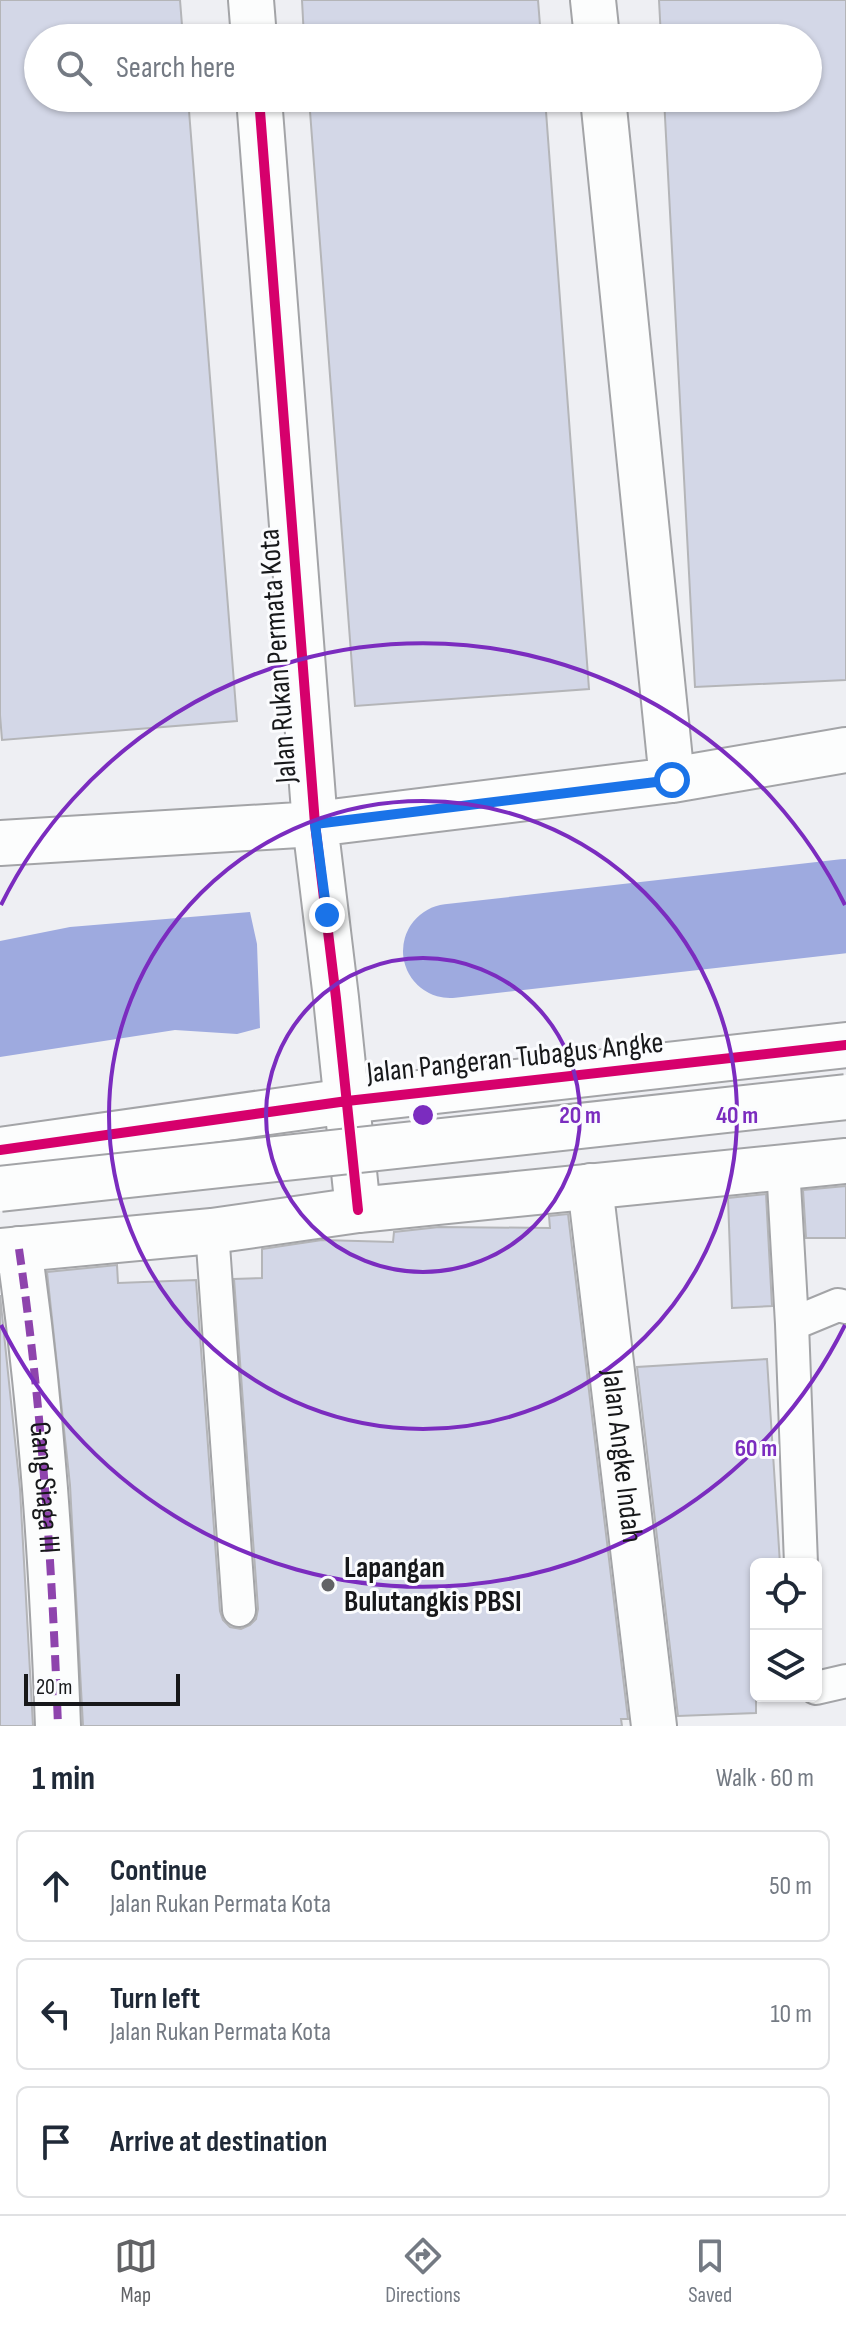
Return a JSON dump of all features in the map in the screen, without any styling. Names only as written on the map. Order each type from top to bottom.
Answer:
[{"type":"street","points":[[251,0],[253,24]]},
{"type":"street","points":[[593,0],[596,24]]},
{"type":"street","name":"Jalan Rukan Permata Kota","points":[[260,112],[315,824],[358,1210]]},
{"type":"street","points":[[604,112],[672,780]]},
{"type":"street","name":"Jalan Rukan Permata Kota","points":[[0,843],[315,824],[672,780],[846,750]]},
{"type":"street","name":"Jalan Pangeran Tubagus Angke","points":[[0,1150],[346,1084],[846,1045]]},
{"type":"street","points":[[0,1189],[846,1097]]},
{"type":"street","points":[[9,1250],[212,1231],[358,1210],[846,1161]]},
{"type":"street","name":"Jalan Angke Indah","points":[[590,1186],[654,1726]]},
{"type":"street","name":"Gang Siaga III","points":[[9,1250],[30,1326],[51,1544],[58,1726]]},
{"type":"lane","points":[[783,1166],[801,1558]]},
{"type":"lane","points":[[212,1231],[239,1610]]},
{"type":"lane","points":[[792,1324],[838,1305],[846,1307]]},
{"type":"lane","points":[[822,1687],[846,1681]]},
{"type":"water","points":[[846,873],[846,945],[468,993],[457,918]]},
{"type":"water","points":[[250,912],[257,944],[260,1028],[237,1034],[175,1030],[0,1057],[0,941],[70,927]]},
{"type":"building","points":[[0,0],[180,0],[182,24],[24,24],[24,112],[189,112],[237,721],[2,740]]},
{"type":"building","points":[[302,0],[538,0],[540,24],[303,24]]},
{"type":"building","points":[[659,0],[846,0],[846,680],[695,687],[665,112],[822,112],[822,24],[660,24]]},
{"type":"building","points":[[310,112],[546,112],[589,689],[355,706]]},
{"type":"building","points":[[846,1186],[846,1238],[806,1238],[803,1190]]},
{"type":"building","points":[[766,1194],[772,1306],[732,1308],[728,1198]]},
{"type":"building","points":[[568,1214],[628,1719],[621,1719],[622,1726],[83,1726],[70,1485],[47,1272],[117,1265],[118,1283],[196,1280],[220,1611],[230,1627],[241,1629],[256,1619],[258,1609],[234,1279],[262,1278],[262,1249],[322,1240],[393,1242],[394,1232],[439,1227],[550,1228],[549,1216]]},
{"type":"building","points":[[0,1295],[20,1489],[33,1726],[0,1726]]},
{"type":"building","points":[[767,1359],[780,1558],[750,1558],[750,1702],[756,1702],[756,1713],[678,1716],[637,1367]]},
{"type":"waterway","points":[[450,951],[846,906]]},
{"type":"marked path","points":[[19,1249],[45,1487],[58,1726]]},
{"type":"cycle path","points":[[260,112],[315,824],[358,1210]]},
{"type":"cycle path","points":[[0,1150],[347,1101],[846,1045]]},
{"type":"place","name":"Lapangan Bulutangkis PBSI","points":[[328,1585]]},
{"type":"route","points":[[327,915],[315,824],[672,780]]}]
